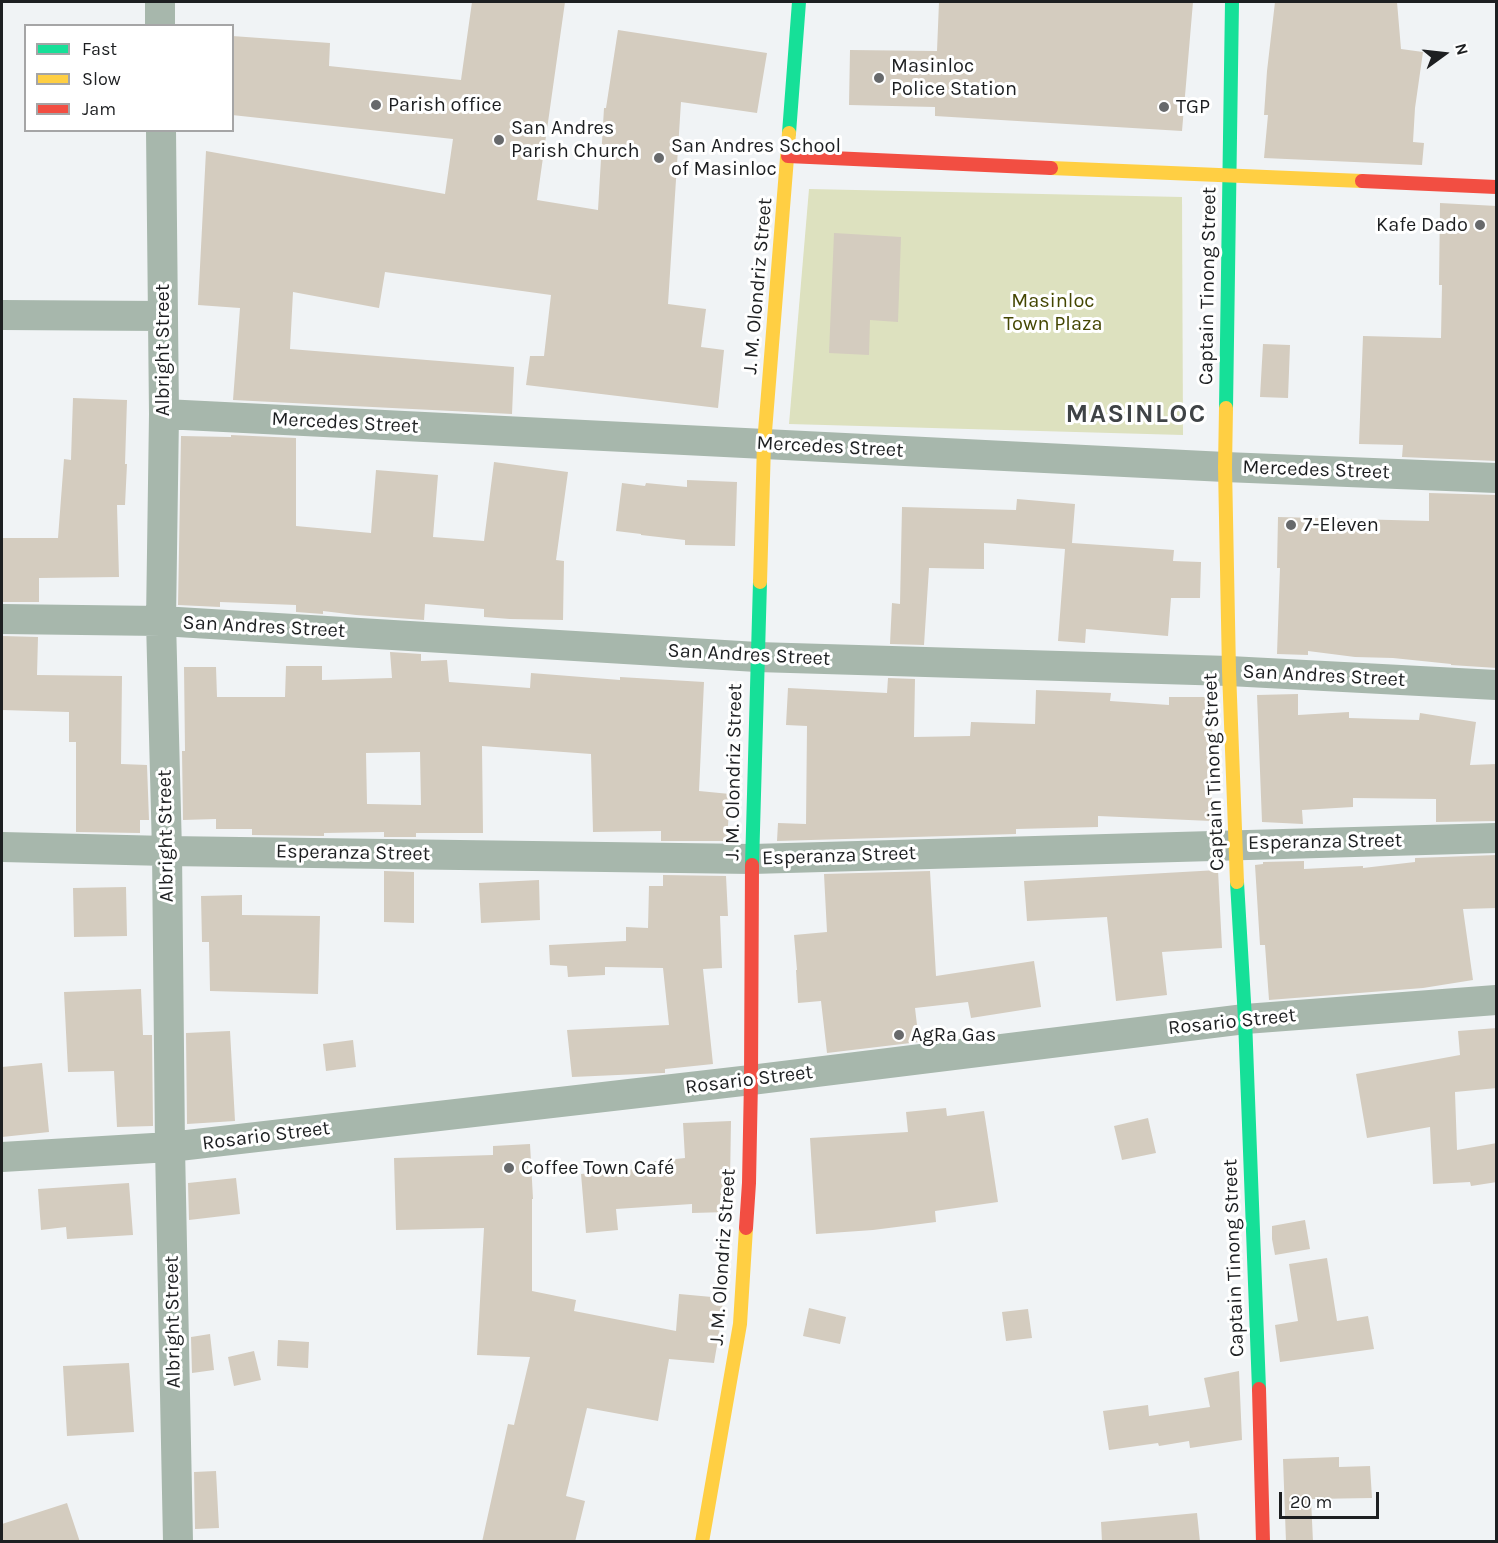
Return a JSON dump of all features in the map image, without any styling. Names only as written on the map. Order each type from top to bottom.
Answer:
[{"type":"street","points":[[160,2],[160,24]]},
{"type":"street","name":"J. M. Olondriz Street","points":[[702,1542],[740,1324],[749,1183],[752,859],[764,444],[799,2]]},
{"type":"street","name":"Captain Tinong Street","points":[[1232,2],[1225,467],[1229,671],[1235,844],[1245,1019],[1263,1542]]},
{"type":"street","name":"Albright Street","points":[[161,132],[164,414],[161,621],[178,1542]]},
{"type":"street","points":[[788,156],[1497,187]]},
{"type":"street","points":[[2,315],[163,316]]},
{"type":"street","name":"Mercedes Street","points":[[164,414],[1225,467],[1497,478]]},
{"type":"street","name":"San Andres Street","points":[[2,619],[161,621],[757,657],[1229,671],[1497,685]]},
{"type":"street","name":"Esperanza Street","points":[[2,847],[752,859],[1497,838]]},
{"type":"street","name":"Rosario Street","points":[[2,1157],[170,1147],[751,1080],[1245,1019],[1497,1000]]},
{"type":"green space","name":"Masinloc Town Plaza","points":[[809,189],[1182,197],[1183,435],[789,424]]},
{"type":"building","points":[[472,2],[565,2],[537,200],[598,210],[604,108],[606,108],[618,30],[767,53],[757,113],[681,102],[668,304],[706,309],[701,347],[724,350],[718,408],[526,385],[530,356],[544,356],[551,295],[385,272],[379,308],[293,292],[290,349],[514,367],[512,414],[233,400],[240,308],[198,305],[206,151],[445,194],[453,139],[234,115],[234,36],[330,43],[329,66],[461,80]]},
{"type":"building","points":[[939,2],[1193,2],[1182,131],[935,116],[935,107],[849,105],[850,50],[937,51]]},
{"type":"building","points":[[1275,2],[1397,2],[1401,49],[1423,52],[1413,142],[1424,143],[1422,165],[1264,158],[1268,115],[1264,115],[1267,71]]},
{"type":"building","points":[[1440,203],[1497,206],[1497,461],[1402,457],[1403,445],[1359,444],[1363,336],[1441,338]]},
{"type":"building","points":[[834,233],[901,237],[898,322],[870,320],[869,355],[829,353]]},
{"type":"building","points":[[1263,344],[1290,345],[1288,398],[1260,397]]},
{"type":"building","points":[[73,398],[127,400],[125,505],[117,505],[119,577],[39,578],[39,602],[2,602],[2,538],[58,538],[64,459],[71,460]]},
{"type":"building","points":[[231,435],[296,438],[296,526],[371,533],[376,470],[438,475],[433,537],[484,541],[494,462],[568,472],[556,560],[564,561],[563,620],[484,617],[484,609],[425,604],[424,620],[323,611],[323,614],[296,612],[296,605],[220,602],[220,607],[178,605],[181,436],[231,437]]},
{"type":"building","points":[[687,480],[737,482],[735,546],[685,545],[685,540],[616,531],[622,483],[687,487]]},
{"type":"building","points":[[1429,493],[1497,495],[1497,668],[1308,651],[1308,655],[1277,654],[1280,568],[1277,568],[1278,517],[1429,521]]},
{"type":"building","points":[[1017,499],[1075,504],[1072,543],[1174,550],[1173,561],[1201,562],[1200,598],[1171,598],[1168,636],[1086,629],[1085,643],[1058,641],[1065,549],[984,543],[984,569],[929,568],[924,645],[890,644],[892,603],[900,604],[902,507],[1016,510]]},
{"type":"building","points":[[2,636],[38,637],[37,675],[122,676],[121,764],[147,765],[149,820],[140,820],[140,833],[76,832],[76,742],[69,742],[69,712],[2,710]]},
{"type":"building","points":[[390,652],[421,654],[421,661],[447,660],[449,682],[530,688],[531,673],[620,680],[620,677],[704,682],[699,791],[730,794],[727,841],[661,841],[661,831],[593,832],[591,754],[482,746],[483,833],[416,833],[416,837],[384,837],[384,832],[324,833],[324,836],[252,835],[252,829],[216,829],[216,819],[183,820],[184,667],[216,667],[217,697],[285,697],[286,666],[322,666],[322,680],[392,678]],"holes":[[[420,752],[421,805],[367,804],[366,753]]]},
{"type":"building","points":[[888,678],[915,679],[914,737],[970,736],[971,722],[1035,724],[1036,690],[1111,693],[1110,701],[1169,705],[1169,697],[1211,697],[1213,754],[1211,821],[1098,816],[1098,827],[1016,829],[1016,834],[777,841],[778,823],[806,824],[807,726],[786,725],[788,688],[887,693]]},
{"type":"building","points":[[1298,694],[1298,715],[1349,712],[1349,718],[1419,720],[1420,713],[1476,722],[1470,765],[1497,764],[1497,821],[1436,822],[1436,799],[1353,798],[1353,807],[1302,810],[1303,824],[1262,822],[1257,695]]},
{"type":"building","points":[[1497,855],[1497,908],[1463,909],[1473,980],[1423,988],[1269,1000],[1265,945],[1260,945],[1255,865],[1263,864],[1263,862],[1304,861],[1304,869],[1363,866],[1363,868],[1415,862],[1415,858]]},
{"type":"building","points":[[1218,870],[1222,948],[1162,952],[1167,995],[1116,1001],[1107,917],[1027,921],[1024,881]]},
{"type":"building","points":[[384,871],[414,872],[414,923],[384,922]]},
{"type":"building","points":[[930,871],[936,976],[1034,961],[1041,1007],[971,1018],[968,1002],[915,1008],[919,1042],[827,1053],[821,1001],[798,1003],[794,935],[827,932],[824,874]]},
{"type":"building","points":[[663,875],[726,876],[728,916],[720,916],[722,968],[703,969],[713,1064],[665,1069],[665,1073],[572,1077],[567,1030],[669,1025],[663,968],[605,967],[605,975],[568,977],[567,966],[550,965],[549,945],[626,941],[626,927],[648,928],[649,886],[663,886]]},
{"type":"building","points":[[539,880],[540,920],[481,923],[479,883]]},
{"type":"building","points":[[126,887],[127,936],[74,937],[73,888]]},
{"type":"building","points":[[242,895],[242,915],[320,916],[318,994],[210,991],[209,942],[202,942],[201,896]]},
{"type":"building","points":[[141,989],[143,1035],[152,1035],[153,1126],[117,1127],[114,1071],[68,1072],[64,992]]},
{"type":"building","points":[[1497,1028],[1497,1088],[1455,1092],[1457,1150],[1497,1143],[1497,1182],[1471,1186],[1470,1182],[1433,1184],[1430,1127],[1367,1138],[1356,1074],[1460,1055],[1458,1031]]},
{"type":"building","points":[[230,1031],[235,1121],[187,1124],[186,1033]]},
{"type":"building","points":[[353,1040],[356,1067],[326,1071],[323,1044]]},
{"type":"building","points":[[42,1063],[49,1132],[2,1137],[2,1067]]},
{"type":"building","points":[[946,1108],[947,1116],[984,1111],[998,1202],[935,1211],[936,1222],[816,1234],[810,1138],[908,1132],[906,1112]]},
{"type":"building","points":[[1148,1118],[1156,1153],[1122,1160],[1114,1126]]},
{"type":"building","points":[[731,1121],[728,1212],[692,1213],[692,1204],[616,1209],[618,1230],[586,1233],[581,1174],[647,1168],[647,1162],[685,1158],[683,1123]]},
{"type":"building","points":[[530,1144],[533,1199],[532,1291],[576,1300],[574,1311],[676,1331],[679,1294],[723,1298],[721,1322],[714,1363],[669,1359],[658,1421],[587,1408],[566,1496],[585,1501],[575,1542],[482,1542],[508,1424],[514,1425],[530,1357],[477,1355],[484,1228],[396,1230],[394,1158],[493,1155],[493,1146]]},
{"type":"building","points":[[236,1178],[240,1214],[189,1220],[188,1183]]},
{"type":"building","points":[[129,1183],[133,1235],[67,1239],[66,1227],[41,1230],[38,1189]]},
{"type":"building","points":[[1305,1220],[1310,1249],[1275,1255],[1272,1226]]},
{"type":"building","points":[[1327,1258],[1337,1321],[1368,1316],[1374,1349],[1280,1362],[1275,1325],[1298,1321],[1289,1264]]},
{"type":"building","points":[[809,1308],[846,1317],[840,1344],[803,1336]]},
{"type":"building","points":[[1028,1309],[1032,1338],[1006,1341],[1002,1312]]},
{"type":"building","points":[[210,1334],[214,1370],[192,1373],[191,1337]]},
{"type":"building","points":[[278,1340],[309,1342],[308,1368],[277,1366]]},
{"type":"building","points":[[254,1351],[261,1380],[234,1386],[228,1357]]},
{"type":"building","points":[[129,1363],[134,1432],[67,1436],[63,1366]]},
{"type":"building","points":[[1239,1371],[1242,1440],[1190,1448],[1189,1441],[1109,1450],[1103,1411],[1148,1405],[1149,1416],[1210,1407],[1204,1378]]},
{"type":"building","points":[[1339,1457],[1339,1467],[1370,1466],[1372,1498],[1311,1499],[1313,1542],[1286,1542],[1283,1459]]},
{"type":"building","points":[[216,1471],[219,1528],[195,1529],[194,1472]]},
{"type":"building","points":[[67,1503],[80,1542],[2,1542],[2,1524]]},
{"type":"building","points":[[1197,1513],[1200,1542],[1102,1542],[1101,1522]]},
{"type":"traffic: fast","points":[[789,133],[799,2]]},
{"type":"traffic: fast","points":[[1226,408],[1232,2]]},
{"type":"traffic: fast","points":[[752,865],[760,582]]},
{"type":"traffic: fast","points":[[1237,882],[1245,1019],[1259,1389]]},
{"type":"traffic: slow","points":[[760,582],[764,444],[789,133]]},
{"type":"traffic: slow","points":[[1051,168],[1362,181]]},
{"type":"traffic: slow","points":[[1226,408],[1229,671],[1237,882]]},
{"type":"traffic: slow","points":[[702,1542],[740,1324],[746,1228]]},
{"type":"traffic: jam","points":[[788,156],[1051,168]]},
{"type":"traffic: jam","points":[[1362,181],[1496,187]]},
{"type":"traffic: jam","points":[[746,1228],[751,1080],[752,865]]},
{"type":"traffic: jam","points":[[1259,1389],[1263,1542]]},
{"type":"place","name":"Masinloc Police Station","points":[[879,78]]},
{"type":"place","name":"Parish office","points":[[376,105]]},
{"type":"place","name":"TGP","points":[[1164,107]]},
{"type":"place","name":"San Andres Parish Church","points":[[499,140]]},
{"type":"place","name":"San Andres School of Masinloc","points":[[659,158]]},
{"type":"place","name":"Kafe Dado","points":[[1480,225]]},
{"type":"place","name":"7-Eleven","points":[[1291,525]]},
{"type":"place","name":"AgRa Gas","points":[[899,1035]]},
{"type":"place","name":"Coffee Town Café","points":[[509,1168]]},
{"type":"district","name":"MASINLOC","points":[[1136,415]]}]
